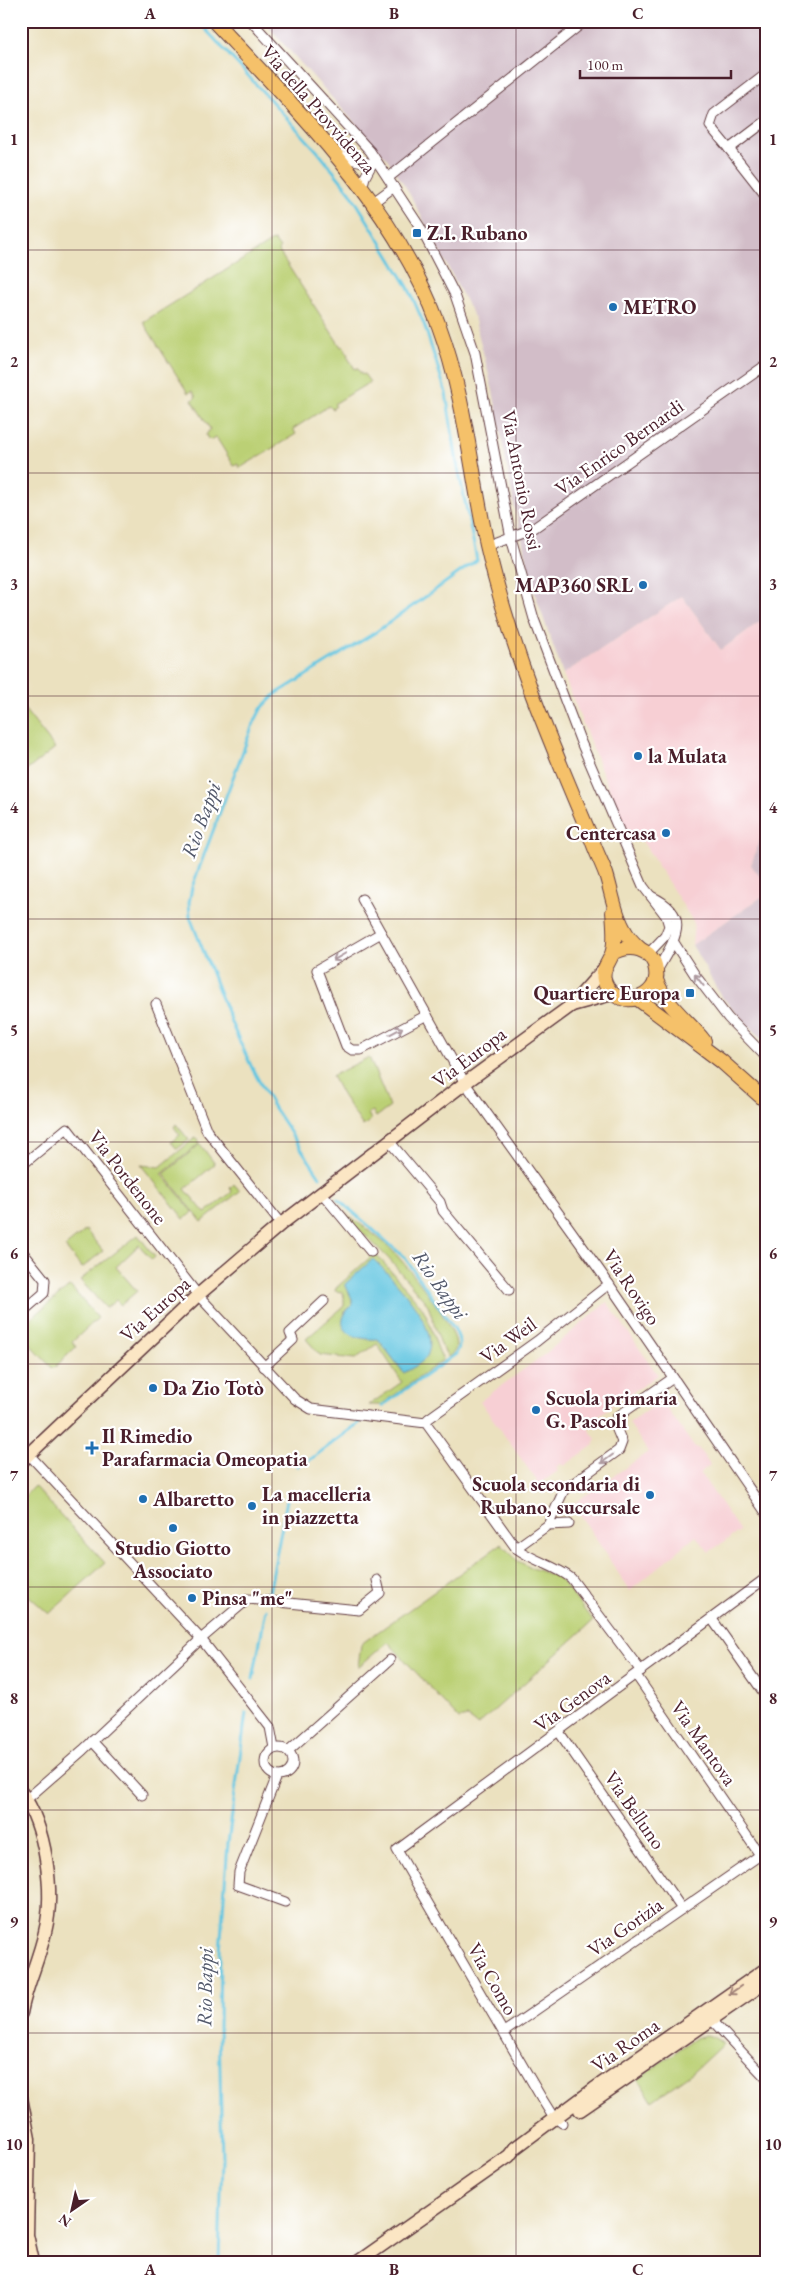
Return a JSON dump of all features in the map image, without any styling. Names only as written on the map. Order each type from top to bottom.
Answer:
[{"type":"main road","name":"Via della Provvidenza","points":[[214,21],[332,151],[372,203]]},
{"type":"main road","points":[[372,203],[402,250],[431,307],[444,342],[455,384],[487,546],[520,662],[554,752],[606,875],[613,901],[626,934],[654,962],[661,993],[721,1060],[766,1101]]},
{"type":"main road","points":[[613,901],[612,954],[604,970],[605,983],[612,994],[624,1000],[638,999],[721,1060]]},
{"type":"main road","points":[[612,954],[620,949],[630,947],[644,951]]},
{"type":"main road","name":"Via Antonio Rossi","points":[[638,999],[652,989],[656,976]]},
{"type":"street","name":"Via della Provvidenza","points":[[250,21],[352,130],[374,162],[388,178]]},
{"type":"street","points":[[388,178],[585,21]]},
{"type":"street","points":[[766,74],[714,114],[710,126],[766,196]]},
{"type":"street","points":[[729,149],[766,121]]},
{"type":"street","points":[[332,151],[354,160],[374,162],[365,176],[362,188]]},
{"type":"street","name":"Via Antonio Rossi","points":[[388,178],[420,227],[451,287],[467,325],[484,394],[511,538],[534,619],[553,672],[643,886],[666,916],[669,926],[665,936],[644,951]]},
{"type":"street","points":[[372,203],[394,187]]},
{"type":"street","name":"Via Enrico Bernardi","points":[[487,546],[528,532],[766,364]]},
{"type":"street","name":"Via Antonio Rossi","points":[[651,896],[670,908],[676,917],[678,928],[656,976]]},
{"type":"street","name":"Via Rovigo","points":[[362,899],[465,1083],[609,1284],[766,1513]]},
{"type":"street","points":[[381,933],[317,970],[346,1046],[352,1050],[361,1050],[427,1015]]},
{"type":"street","points":[[673,941],[695,975],[728,1018],[766,1057]]},
{"type":"street","name":"Via Europa","points":[[24,1454],[198,1295],[281,1224],[465,1083],[572,1005],[604,970]]},
{"type":"street","name":"Via Europa","points":[[572,1005],[612,994]]},
{"type":"street","points":[[156,1004],[207,1131],[281,1224]]},
{"type":"street","name":"Via Pordenone","points":[[21,1166],[67,1128],[198,1295]]},
{"type":"street","points":[[389,1141],[440,1202],[443,1212],[509,1290]]},
{"type":"street","points":[[321,1192],[371,1252]]},
{"type":"street","points":[[21,1250],[45,1280],[44,1293],[21,1313]]},
{"type":"street","name":"Via Weil","points":[[426,1423],[428,1419],[538,1342],[609,1284]]},
{"type":"street","points":[[198,1295],[302,1406],[311,1409],[426,1423],[516,1548],[548,1525],[564,1490],[619,1450],[622,1442],[615,1426],[617,1417],[673,1378]]},
{"type":"street","points":[[264,1367],[293,1340],[290,1333],[324,1301]]},
{"type":"street","points":[[24,1454],[201,1639],[270,1727],[274,1748]]},
{"type":"street","points":[[548,1525],[569,1524]]},
{"type":"street","name":"Via Mantova","points":[[516,1548],[525,1555],[559,1568],[571,1578],[763,1853]]},
{"type":"street","name":"Via Genova","points":[[397,1850],[766,1578]]},
{"type":"street","points":[[21,2014],[24,1995],[45,1933],[49,1903],[48,1863],[24,1795],[92,1742],[201,1639],[248,1598],[358,1610],[380,1593],[377,1580]]},
{"type":"street","points":[[712,1619],[766,1696]]},
{"type":"street","points":[[288,1751],[390,1660]]},
{"type":"street","name":"Via Belluno","points":[[559,1732],[682,1909]]},
{"type":"street","points":[[92,1742],[142,1796]]},
{"type":"street","points":[[274,1748],[288,1751],[292,1757],[293,1764],[290,1771],[284,1775],[276,1776],[270,1773],[266,1767],[265,1760],[268,1753],[274,1748]]},
{"type":"street","points":[[276,1776],[239,1872],[238,1885],[284,1902]]},
{"type":"street","name":"Via Como","points":[[397,1850],[542,2099],[559,2121]]},
{"type":"street","name":"Via Gorizia","points":[[504,2032],[763,1853]]},
{"type":"street","name":"Via Roma","points":[[708,2016],[766,1969]]},
{"type":"street","name":"Via Roma","points":[[358,2262],[509,2156],[515,2148],[559,2121],[594,2089],[708,2016],[766,1982]]},
{"type":"street","points":[[708,2016],[766,2078]]},
{"type":"street","points":[[21,2098],[29,2139],[27,2235],[32,2262]]},
{"type":"shaded area","points":[[263,21],[754,21],[766,39],[766,617],[721,650],[682,596],[563,674],[534,591],[514,505],[493,391],[474,317],[407,189],[388,160]]},
{"type":"shaded area","points":[[682,596],[721,650],[766,617],[766,823],[751,865],[766,884],[766,894],[692,945],[694,923],[641,839],[630,842],[563,674]]},
{"type":"shaded area","points":[[766,823],[766,884],[751,865]]},
{"type":"shaded area","points":[[766,894],[766,1044],[721,996],[692,945]]},
{"type":"shaded area","points":[[607,1302],[658,1375],[621,1400],[616,1398],[612,1406],[586,1425],[596,1439],[594,1445],[564,1466],[561,1464],[556,1467],[558,1471],[539,1484],[480,1401],[545,1354]]},
{"type":"shaded area","name":"Scuola secondaria di Rubano, succursale","points":[[661,1400],[695,1448],[698,1448],[710,1465],[700,1473],[740,1531],[709,1552],[696,1536],[630,1591],[573,1504],[648,1452],[629,1423]]},
{"type":"green space","points":[[274,240],[280,248],[278,250],[341,347],[343,346],[355,369],[357,368],[362,375],[364,374],[370,382],[334,404],[336,406],[332,409],[329,406],[293,429],[296,434],[240,468],[238,464],[234,466],[216,437],[212,440],[208,439],[206,435],[210,429],[192,400],[196,397],[192,391],[188,393],[143,322]]},
{"type":"green space","points":[[21,705],[55,748],[21,775]]},
{"type":"green space","points":[[369,1057],[390,1107],[376,1117],[373,1111],[368,1113],[371,1120],[363,1126],[342,1095],[332,1076]]},
{"type":"green space","points":[[176,1124],[189,1140],[177,1149],[171,1142],[180,1135],[174,1127]]},
{"type":"green space","points":[[196,1137],[200,1143],[162,1174],[193,1212],[184,1219],[141,1165],[160,1167]]},
{"type":"green space","points":[[200,1144],[215,1164],[185,1189],[205,1213],[232,1192],[230,1188],[234,1184],[240,1191],[202,1222],[164,1174]]},
{"type":"green space","points":[[339,1209],[386,1244],[415,1277],[438,1308],[454,1336],[456,1347],[451,1355],[448,1357],[441,1345],[428,1305],[389,1259]]},
{"type":"green space","points":[[86,1230],[103,1251],[82,1268],[65,1247]]},
{"type":"green space","points":[[138,1235],[155,1257],[152,1260],[139,1245],[116,1267],[137,1291],[121,1305],[116,1300],[106,1308],[80,1280]]},
{"type":"green space","points":[[375,1253],[422,1307],[443,1360],[381,1405],[369,1405],[402,1382],[377,1344],[355,1359],[320,1355],[306,1339],[344,1306],[342,1292],[335,1291]],"holes":[[[352,1299],[404,1373],[378,1339],[344,1313],[352,1305]]]},
{"type":"green space","points":[[70,1286],[98,1318],[72,1342],[76,1347],[53,1369],[21,1335],[21,1327]]},
{"type":"green space","points":[[34,1486],[105,1563],[49,1614],[21,1589],[21,1500]]},
{"type":"green space","points":[[501,1544],[518,1561],[555,1576],[564,1584],[593,1621],[478,1725],[467,1717],[459,1719],[388,1642],[358,1667],[361,1644]]},
{"type":"green space","points":[[706,2035],[714,2037],[723,2044],[693,2072],[652,2101],[638,2079],[695,2038]]},
{"type":"water","points":[[373,1259],[402,1289],[421,1316],[427,1329],[430,1342],[428,1354],[421,1363],[404,1373],[378,1339],[361,1338],[347,1332],[344,1327],[345,1313],[352,1305],[352,1299],[345,1284]]},
{"type":"waterway","name":"Rio Bappi","points":[[198,21],[318,152],[350,192],[408,287],[424,324],[446,393],[457,463],[477,560],[376,632],[276,694],[261,709],[252,727],[192,887],[189,903],[190,917],[233,1027],[253,1070],[274,1108],[320,1177]]},
{"type":"waterway","name":"Rio Bappi","points":[[338,1199],[405,1258],[454,1328],[459,1341],[456,1354],[382,1406]]},
{"type":"waterway","name":"Rio Bappi","points":[[298,1466],[299,1461],[307,1462],[363,1420]]},
{"type":"waterway","name":"Rio Bappi","points":[[269,1593],[287,1500]]},
{"type":"waterway","points":[[253,1679],[266,1609]]},
{"type":"waterway","name":"Rio Bappi","points":[[219,2262],[222,2159],[219,2026],[220,1952],[228,1843],[246,1713]]},
{"type":"place","name":"Z.I. Rubano","points":[[417,233]]},
{"type":"place","name":"METRO","points":[[613,307]]},
{"type":"place","name":"MAP360 SRL","points":[[643,585]]},
{"type":"place","name":"la Mulata","points":[[638,756]]},
{"type":"place","name":"Centercasa","points":[[666,833]]},
{"type":"place","name":"Quartiere Europa","points":[[690,993]]},
{"type":"place","name":"Da Zio Totò","points":[[153,1388]]},
{"type":"place","name":"Scuola primaria G. Pascoli","points":[[536,1410]]},
{"type":"place","name":"Il Rimedio Parafarmacia Omeopatia","points":[[92,1448]]},
{"type":"place","name":"Scuola secondaria di Rubano, succursale","points":[[650,1495]]},
{"type":"place","name":"Albaretto","points":[[143,1499]]},
{"type":"place","name":"La macelleria in piazzetta","points":[[252,1506]]},
{"type":"place","name":"Studio Giotto Associato","points":[[173,1528]]},
{"type":"place","name":"Pinsa \"me\"","points":[[192,1598]]}]
